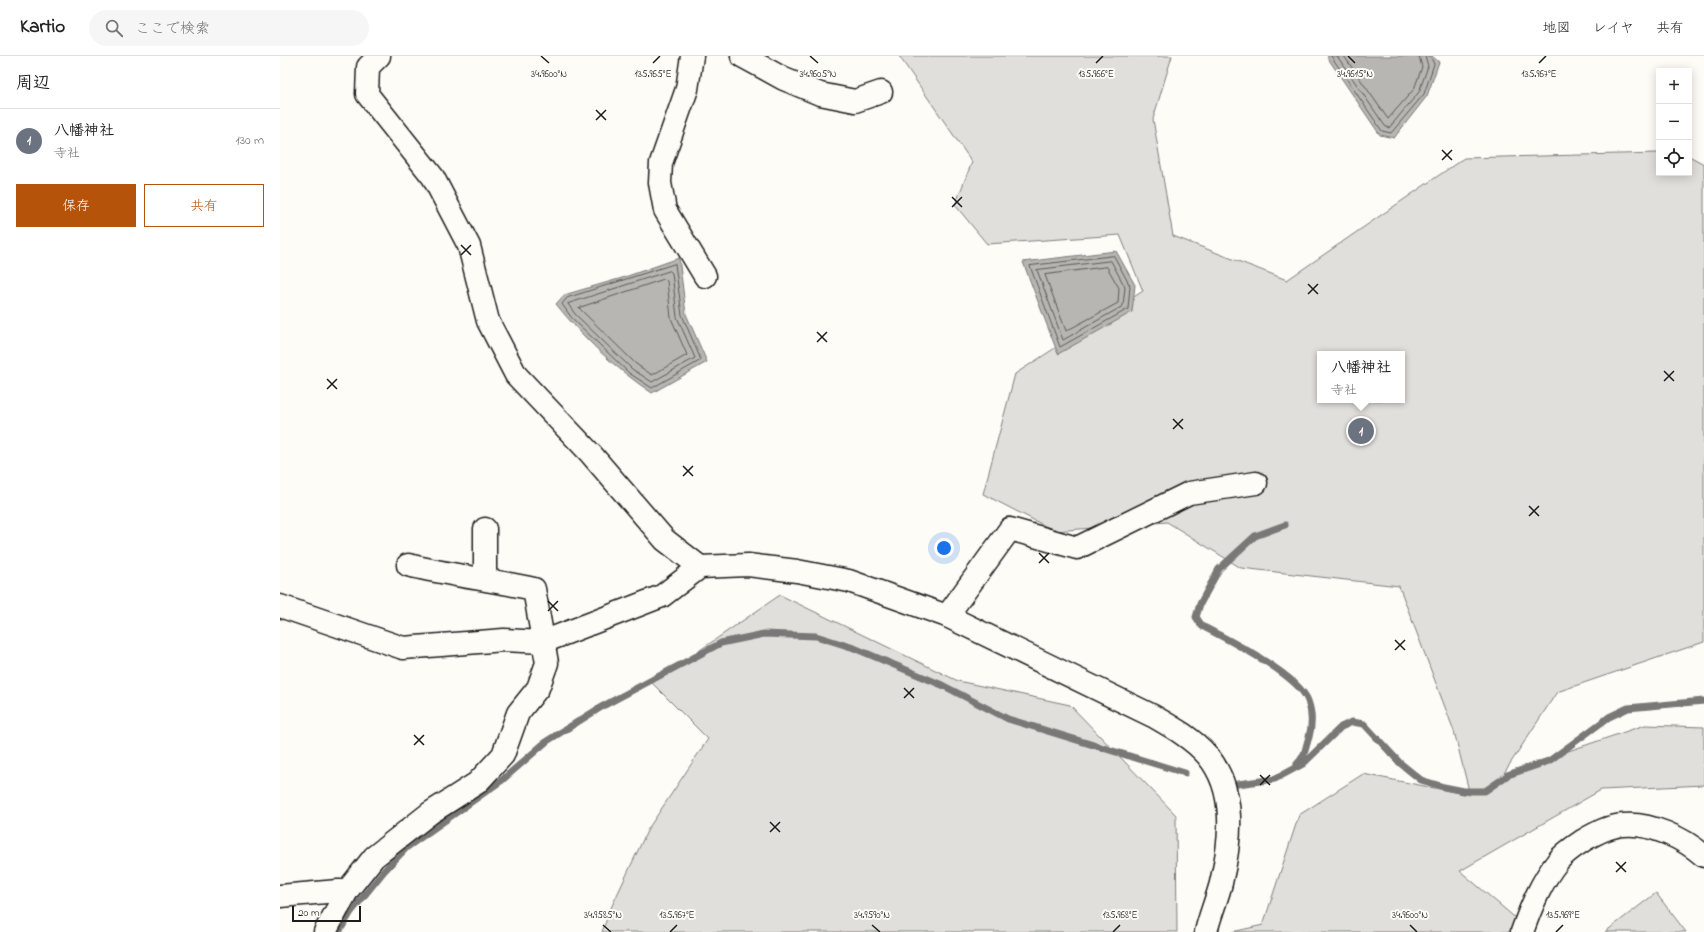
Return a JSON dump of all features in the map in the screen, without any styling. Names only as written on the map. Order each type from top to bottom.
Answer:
[{"type":"street","points":[[379,56],[368,67],[367,94],[433,177],[469,246],[488,321],[516,375],[591,454],[665,540],[700,567]]},
{"type":"street","points":[[692,56],[687,89],[661,164],[660,183],[665,210],[705,276]]},
{"type":"street","points":[[742,56],[784,79],[820,94],[855,101],[881,92]]},
{"type":"street","points":[[947,616],[1010,529],[1077,548],[1189,493],[1256,483]]},
{"type":"street","points":[[485,529],[485,579]]},
{"type":"street","points":[[325,932],[347,891],[374,857],[430,813],[477,783],[503,756],[518,713],[538,688],[547,662],[534,589],[485,579],[437,572],[408,565]]},
{"type":"street","points":[[280,606],[403,648],[504,640],[543,642],[662,596],[700,567],[748,565],[797,571],[849,581],[947,616],[1153,716],[1184,734],[1207,755],[1219,773],[1228,802],[1230,834],[1221,883],[1206,932]]},
{"type":"street","points":[[1522,932],[1542,883],[1558,860],[1577,844],[1598,831],[1624,824],[1656,828],[1693,846],[1704,856]]},
{"type":"street","points":[[280,896],[338,890],[347,891]]},
{"type":"shaded area","points":[[899,56],[1172,56],[1153,119],[1173,236],[1287,280],[1464,158],[1656,153],[1656,176],[1692,176],[1692,158],[1704,164],[1704,642],[1557,692],[1504,773],[1645,725],[1704,727],[1704,785],[1601,790],[1460,871],[1532,932],[1232,932],[1263,925],[1299,815],[1363,774],[1470,795],[1454,731],[1399,586],[1241,568],[1167,522],[1055,531],[983,494],[1015,374],[1143,291],[1120,235],[987,244],[955,205],[972,162]]},
{"type":"shaded area","points":[[780,595],[958,681],[1070,705],[1176,815],[1177,932],[602,932],[610,910],[648,829],[708,739],[652,683]]},
{"type":"shaded area","points":[[1656,893],[1686,932],[1605,932]]},
{"type":"water","points":[[1432,56],[1439,62],[1427,96],[1394,138],[1380,135],[1327,57]]},
{"type":"water","points":[[1116,251],[1135,285],[1132,312],[1058,354],[1023,262]]},
{"type":"water","points":[[679,258],[686,314],[707,362],[652,393],[626,374],[589,341],[556,304],[564,295],[622,278]]},
{"type":"waterway","points":[[1285,525],[1255,536],[1219,569],[1200,604],[1196,617],[1202,626],[1277,669],[1302,691],[1308,701],[1311,714],[1311,724],[1305,751],[1297,764]]},
{"type":"waterway","points":[[339,932],[351,912],[384,871],[406,848],[501,781],[547,741],[603,706],[721,643],[764,634],[816,636],[854,648],[942,685],[1008,719],[1185,773]]},
{"type":"waterway","points":[[1238,784],[1275,779],[1303,764],[1341,727],[1352,722],[1364,724],[1400,763],[1421,780],[1464,791],[1485,791],[1508,775],[1549,761],[1609,717],[1628,708],[1704,701]]},
{"type":"place","name":"八幡神社","points":[[1361,431]]}]
